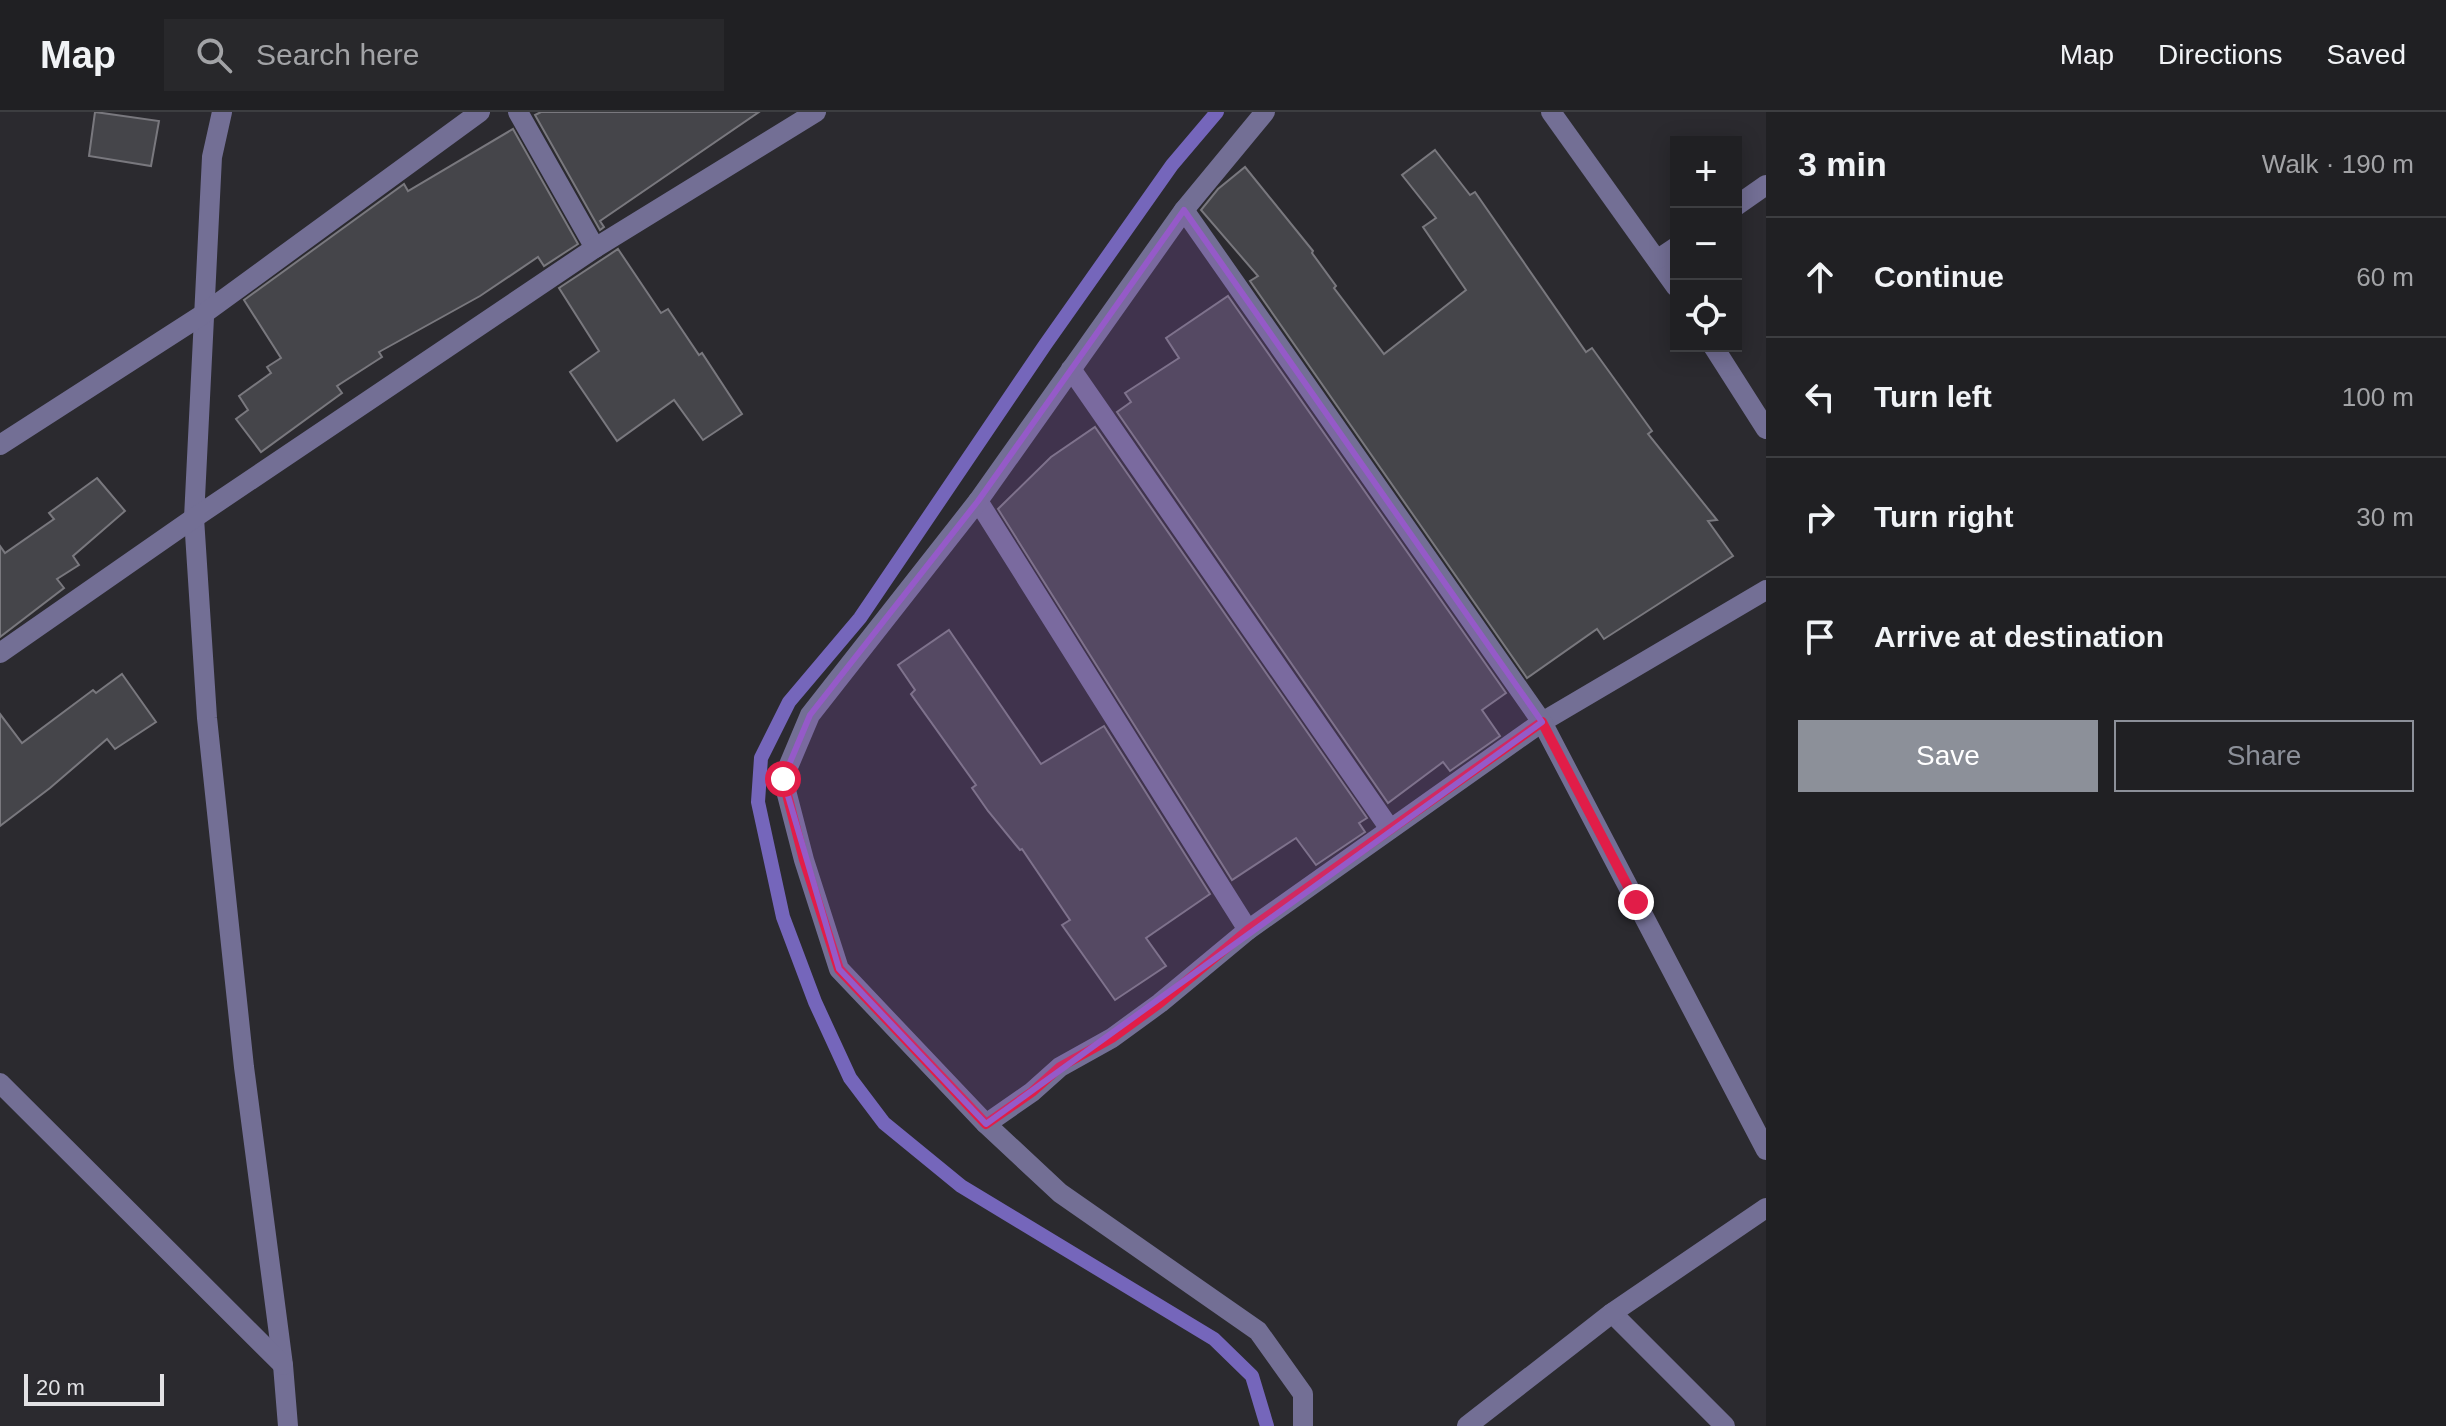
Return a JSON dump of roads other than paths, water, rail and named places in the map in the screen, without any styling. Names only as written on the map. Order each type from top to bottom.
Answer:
[{"type":"street","points":[[222,112],[212,157],[194,518],[207,718],[244,1067],[283,1365],[288,1426]]},
{"type":"street","points":[[0,445],[202,315],[480,112]]},
{"type":"street","points":[[518,112],[595,248]]},
{"type":"street","points":[[0,653],[194,518],[595,248],[816,112]]},
{"type":"street","points":[[1265,112],[1184,210],[978,501],[810,715],[783,779],[804,860],[839,969],[986,1124],[1060,1193],[1258,1331],[1303,1394],[1303,1426]]},
{"type":"street","points":[[1551,112],[1672,280]]},
{"type":"street","points":[[1742,202],[1766,185]]},
{"type":"street","points":[[1184,210],[1542,722],[1766,1150]]},
{"type":"street","points":[[1658,259],[1670,251]]},
{"type":"street","points":[[1717,352],[1766,429]]},
{"type":"street","points":[[1071,369],[1390,829]]},
{"type":"street","points":[[978,501],[1248,930]]},
{"type":"street","points":[[986,1124],[1032,1092],[1060,1067],[1112,1038],[1160,1003],[1248,930],[1542,722],[1766,590]]},
{"type":"street","points":[[0,1083],[283,1365]]},
{"type":"street","points":[[1481,1422],[1612,1313],[1766,1208]]},
{"type":"street","points":[[1612,1313],[1725,1426]]},
{"type":"waterway","points":[[1217,112],[1172,165],[1045,345],[860,618],[789,702],[761,758],[758,802],[783,917],[815,1002],[850,1078],[884,1123],[961,1186],[1214,1339],[1252,1376],[1267,1426]]}]
